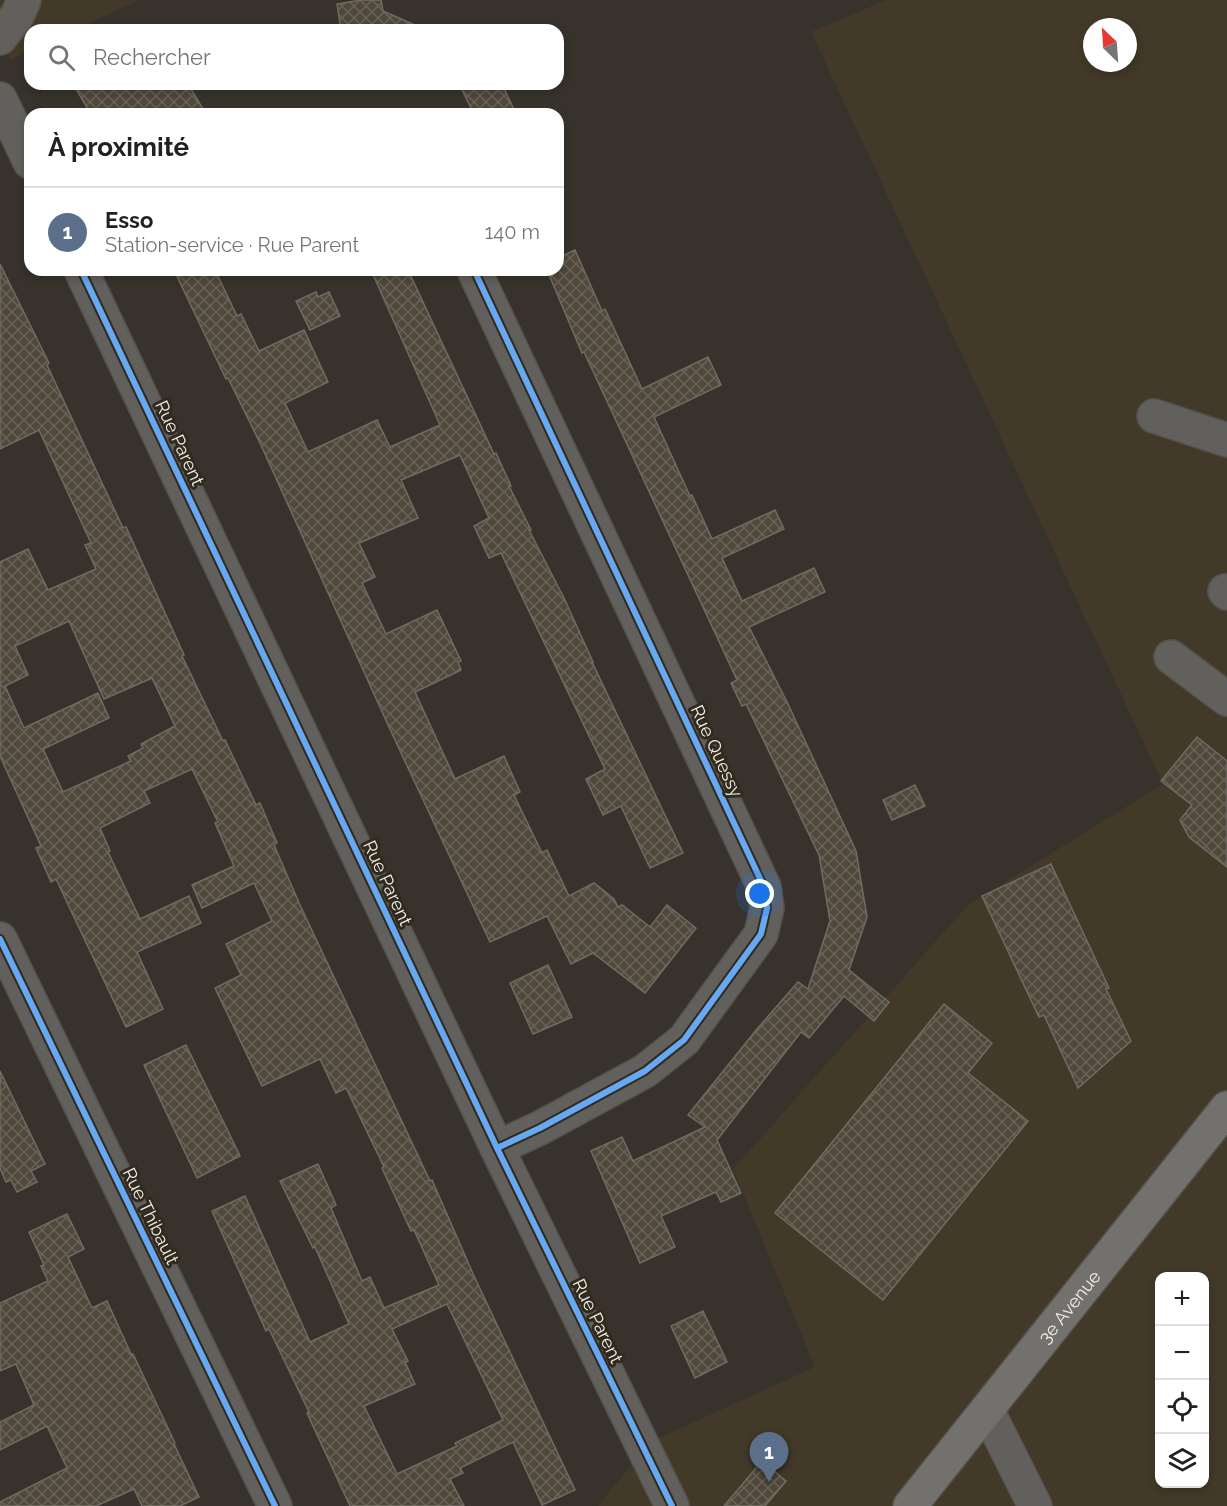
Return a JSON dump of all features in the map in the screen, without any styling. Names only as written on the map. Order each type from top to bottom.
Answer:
[{"type":"main road","name":"3e Avenue","points":[[910,1506],[1227,1108]]},
{"type":"street","points":[[0,38],[17,16],[24,0]]},
{"type":"street","points":[[0,99],[24,149]]},
{"type":"street","name":"Rue Parent","points":[[84,276],[497,1148],[672,1506]]},
{"type":"street","name":"Rue Quessy","points":[[477,276],[764,887],[767,909],[761,934],[684,1040],[645,1071],[497,1148]]},
{"type":"street","points":[[1154,416],[1227,440]]},
{"type":"street","points":[[1171,657],[1227,699]]},
{"type":"street","name":"Rue Thibault","points":[[0,939],[275,1506]]},
{"type":"street","points":[[987,1410],[1035,1506]]},
{"type":"shaded area","points":[[0,0],[139,0],[88,24],[24,24],[24,54],[11,60],[0,36]]},
{"type":"shaded area","points":[[886,0],[1227,0],[1227,1506],[598,1506],[650,1442],[815,1367],[733,1169],[968,905],[1163,784],[811,32]]},
{"type":"building","points":[[361,0],[381,0],[383,11],[412,24],[340,24],[337,4]]},
{"type":"building","points":[[77,90],[192,90],[202,108],[87,108]]},
{"type":"building","points":[[462,90],[505,90],[513,108],[471,108]]},
{"type":"building","points":[[575,250],[602,311],[605,309],[642,389],[708,357],[721,385],[654,417],[712,539],[775,510],[784,529],[722,558],[742,601],[814,568],[825,592],[749,627],[788,704],[856,851],[867,917],[849,970],[889,1002],[874,1021],[844,996],[809,1038],[801,1032],[717,1140],[741,1193],[721,1202],[716,1192],[661,1216],[675,1247],[640,1263],[591,1151],[622,1137],[633,1161],[705,1127],[688,1115],[798,982],[808,989],[830,921],[819,855],[746,704],[742,706],[731,683],[737,680],[584,352],[582,353],[550,276],[564,276],[564,255]]},
{"type":"building","points":[[0,264],[49,363],[47,365],[123,528],[126,527],[184,655],[182,656],[223,741],[225,740],[256,805],[260,803],[277,843],[274,845],[300,905],[430,1181],[432,1180],[474,1276],[575,1490],[542,1505],[513,1442],[460,1468],[463,1473],[450,1479],[464,1506],[350,1506],[307,1413],[309,1412],[269,1329],[266,1331],[212,1211],[245,1196],[310,1342],[349,1324],[315,1247],[313,1248],[280,1181],[318,1164],[336,1205],[331,1208],[362,1281],[370,1277],[384,1308],[439,1285],[414,1230],[411,1231],[382,1168],[384,1167],[346,1088],[336,1093],[320,1059],[262,1086],[215,988],[241,975],[226,944],[272,921],[254,883],[202,908],[192,885],[234,866],[215,823],[218,822],[192,769],[144,791],[150,803],[100,828],[110,851],[108,852],[140,919],[189,896],[201,923],[137,952],[163,1009],[126,1027],[56,879],[51,882],[36,848],[41,846],[0,756],[0,562],[28,549],[48,590],[96,569],[85,545],[91,543],[39,430],[0,449]],"holes":[[[69,621],[104,699],[152,678],[175,726],[141,744],[143,748],[128,756],[131,761],[63,792],[43,749],[109,718],[98,693],[24,728],[5,686],[28,675],[15,646]],[[447,1304],[503,1420],[455,1443],[457,1446],[397,1474],[364,1406],[415,1384],[405,1362],[408,1361],[392,1329]]]},
{"type":"building","points":[[177,276],[218,276],[237,316],[241,314],[259,351],[304,330],[328,382],[285,403],[308,452],[377,420],[390,447],[440,425],[374,276],[411,276],[683,853],[650,868],[621,806],[603,815],[586,779],[605,769],[501,553],[489,558],[474,526],[489,518],[460,455],[401,480],[418,518],[359,543],[375,577],[362,583],[386,634],[437,610],[461,661],[458,662],[461,670],[415,692],[455,779],[504,756],[520,792],[514,795],[542,853],[547,850],[569,896],[594,883],[614,899],[618,907],[622,905],[650,927],[667,905],[696,928],[645,993],[593,953],[571,964],[547,916],[490,942],[260,443],[228,378],[226,379]]},
{"type":"building","points":[[316,292],[318,297],[329,292],[340,316],[310,330],[296,301]]},
{"type":"building","points":[[1197,737],[1227,761],[1227,867],[1189,837],[1180,820],[1192,805],[1161,781]]},
{"type":"building","points":[[915,785],[925,806],[892,820],[883,800]]},
{"type":"building","points":[[1051,864],[1131,1041],[1078,1088],[1044,1015],[1039,1017],[982,896]]},
{"type":"building","points":[[548,965],[572,1017],[533,1034],[510,983]]},
{"type":"building","points":[[944,1004],[992,1043],[968,1073],[1028,1121],[883,1300],[775,1213]]},
{"type":"building","points":[[186,1045],[240,1156],[197,1178],[144,1065]]},
{"type":"building","points":[[0,1071],[45,1164],[31,1171],[37,1182],[17,1192],[11,1180],[6,1182],[0,1168]]},
{"type":"building","points":[[67,1214],[84,1249],[68,1257],[92,1308],[107,1301],[199,1497],[180,1506],[142,1506],[134,1489],[96,1506],[0,1506],[0,1502],[67,1468],[47,1426],[0,1450],[0,1422],[34,1405],[16,1364],[0,1371],[0,1303],[48,1281],[41,1266],[44,1265],[29,1232]]},
{"type":"building","points":[[703,1311],[727,1362],[695,1378],[671,1326]]},
{"type":"building","points":[[762,1461],[786,1481],[765,1506],[724,1506]]},
{"type":"cycle path","points":[[84,276],[497,1148],[672,1506]]},
{"type":"cycle path","points":[[477,276],[764,887],[767,908],[761,934],[684,1040],[645,1071],[540,1128],[497,1148]]},
{"type":"cycle path","points":[[0,939],[275,1506]]},
{"type":"place","name":"Esso","points":[[769,1482]]}]
